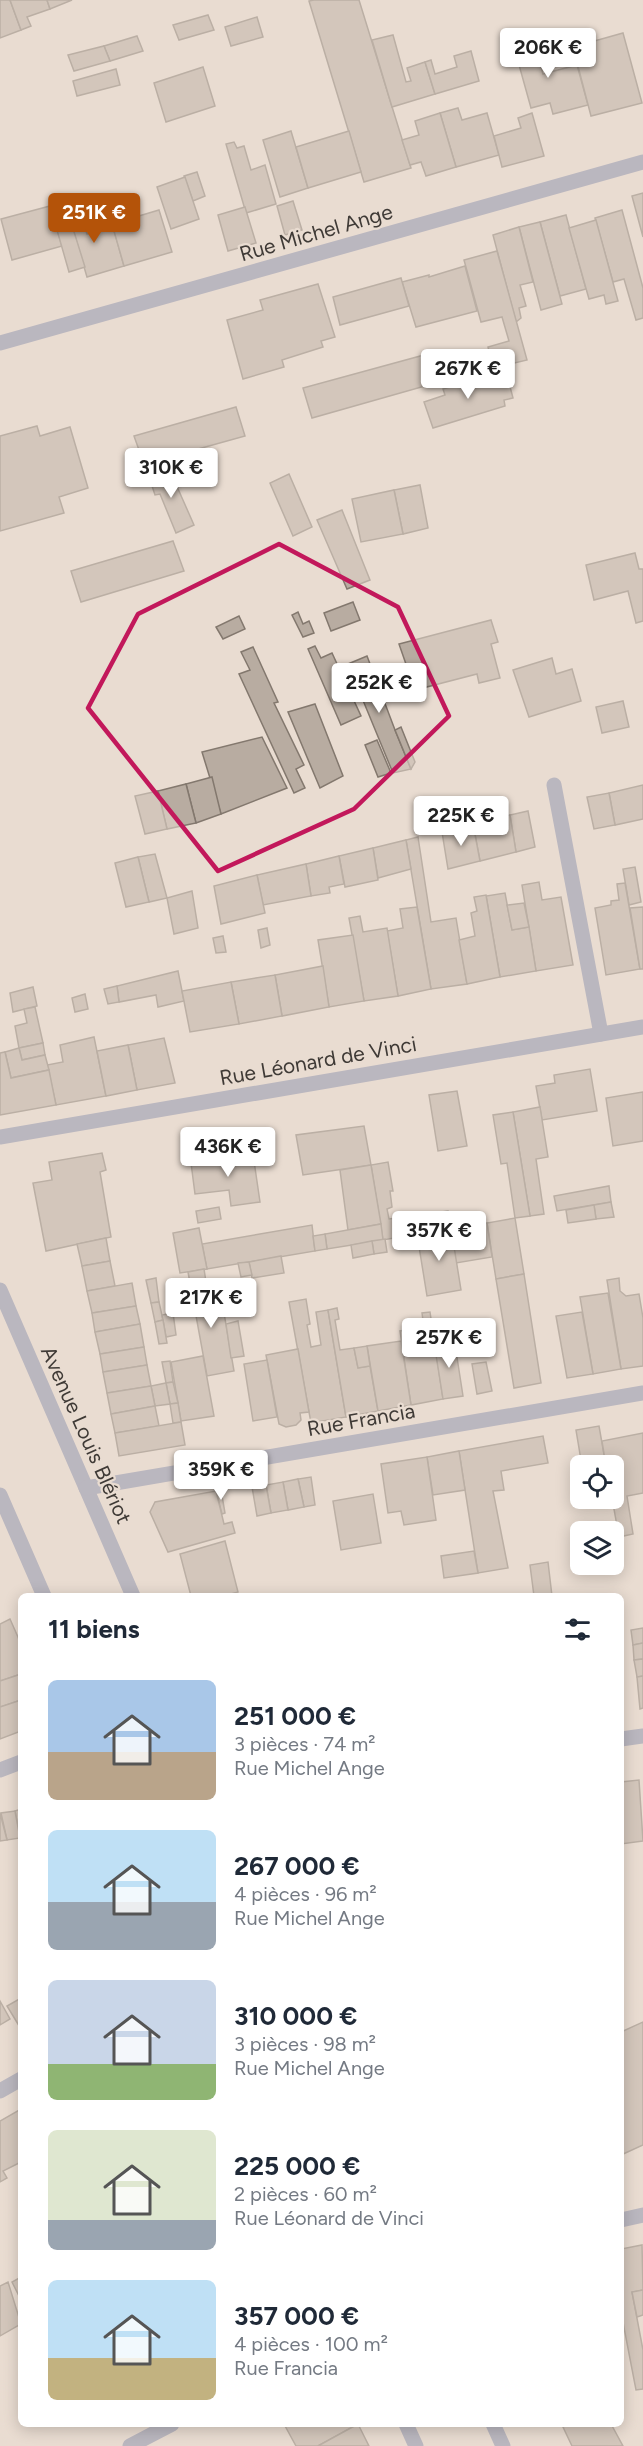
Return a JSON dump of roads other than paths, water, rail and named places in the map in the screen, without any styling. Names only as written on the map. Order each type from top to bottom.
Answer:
[{"type":"street","name":"Rue Michel Ange","points":[[0,343],[643,162]]},
{"type":"street","points":[[554,785],[601,1034]]},
{"type":"street","name":"Rue Léonard de Vinci","points":[[0,1137],[643,1027]]},
{"type":"street","name":"Avenue Louis Blériot","points":[[0,1290],[132,1593]]},
{"type":"street","name":"Rue Francia","points":[[86,1488],[643,1393]]},
{"type":"street","points":[[0,1495],[43,1593]]},
{"type":"street","points":[[624,1739],[643,1736]]},
{"type":"street","points":[[0,1770],[18,1763]]},
{"type":"street","points":[[0,2091],[18,2081]]},
{"type":"street","points":[[624,2219],[643,2215]]},
{"type":"street","points":[[130,2446],[166,2427]]},
{"type":"street","points":[[407,2427],[416,2446]]},
{"type":"street","points":[[495,2427],[503,2446]]}]
